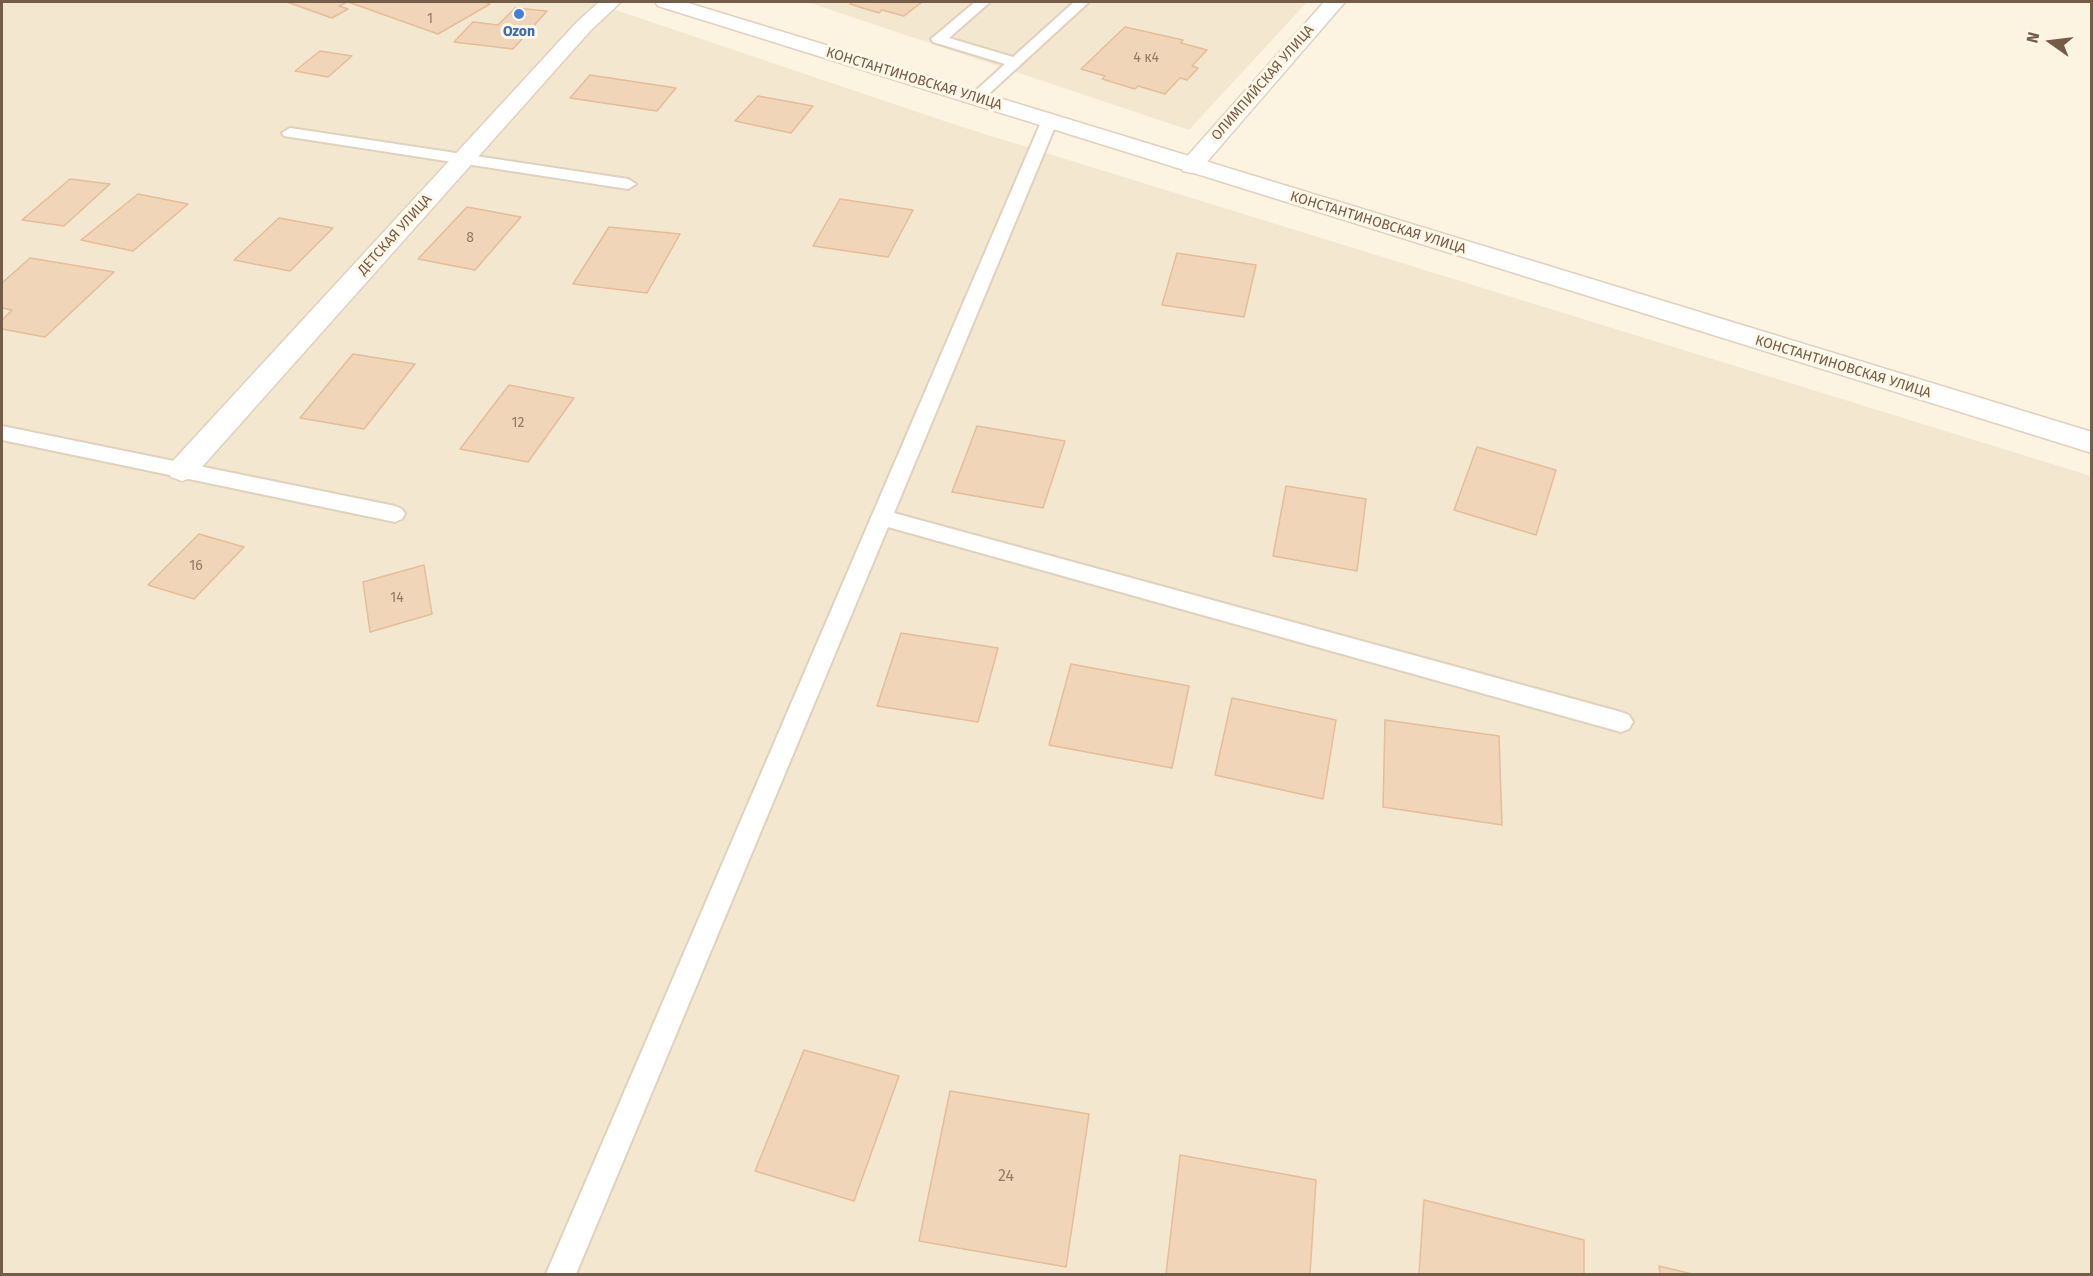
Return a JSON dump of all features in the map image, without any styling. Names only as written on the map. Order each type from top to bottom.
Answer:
[{"type":"street","name":"ДЕТСКАЯ УЛИЦА","points":[[182,470],[584,26],[611,2]]},
{"type":"street","name":"КОНСТАНТИНОВСКАЯ УЛИЦА","points":[[665,2],[2091,444]]},
{"type":"street","name":"ОЛИМПИЙСКАЯ УЛИЦА","points":[[1191,166],[1335,2]]},
{"type":"lane","points":[[983,2],[938,39],[1015,62]]},
{"type":"lane","points":[[976,98],[1082,2]]},
{"type":"lane","points":[[561,1275],[1049,122]]},
{"type":"lane","points":[[290,133],[628,184]]},
{"type":"lane","points":[[2,433],[395,514]]},
{"type":"lane","points":[[883,518],[1620,722]]},
{"type":"shaded area","points":[[2,2],[592,2],[962,127],[2091,476],[2091,1274],[2,1274]]},
{"type":"shaded area","points":[[807,2],[1307,2],[1189,130]]},
{"type":"building","points":[[287,2],[347,2],[339,6],[348,9],[332,18]]},
{"type":"building","points":[[348,2],[484,2],[490,4],[438,34]]},
{"type":"building","points":[[852,2],[922,2],[904,16],[882,10],[879,13],[850,4]]},
{"type":"building","points":[[515,8],[547,11],[513,49],[454,42],[473,22],[498,25]]},
{"type":"building","points":[[1125,27],[1183,40],[1181,43],[1207,50],[1192,66],[1198,68],[1187,80],[1180,78],[1165,94],[1138,86],[1135,89],[1102,79],[1105,76],[1081,69]]},
{"type":"building","points":[[320,51],[352,56],[328,77],[295,71]]},
{"type":"building","points":[[590,75],[676,88],[657,111],[570,98]]},
{"type":"building","points":[[758,96],[813,106],[791,133],[735,121]]},
{"type":"building","points":[[70,179],[110,184],[64,226],[22,220]]},
{"type":"building","points":[[138,194],[188,204],[133,251],[81,240]]},
{"type":"building","points":[[840,199],[913,210],[888,257],[813,246]]},
{"type":"building","points":[[467,207],[521,217],[475,270],[418,259]]},
{"type":"building","points":[[279,218],[333,228],[290,271],[234,260]]},
{"type":"building","points":[[609,227],[680,234],[647,293],[573,284]]},
{"type":"building","points":[[1177,253],[1256,265],[1244,317],[1162,305]]},
{"type":"building","points":[[30,258],[114,272],[45,337],[2,329],[2,320],[12,310],[2,308],[2,283]]},
{"type":"building","points":[[353,354],[415,364],[364,429],[300,418]]},
{"type":"building","points":[[509,385],[574,398],[528,462],[460,449]]},
{"type":"building","points":[[977,426],[1065,441],[1043,508],[952,492]]},
{"type":"building","points":[[1477,447],[1556,470],[1536,535],[1454,510]]},
{"type":"building","points":[[1286,486],[1366,499],[1357,571],[1273,556]]},
{"type":"building","points":[[199,534],[244,547],[194,599],[148,585]]},
{"type":"building","points":[[424,565],[432,614],[370,632],[363,582]]},
{"type":"building","points":[[901,633],[998,648],[978,722],[877,706]]},
{"type":"building","points":[[1071,664],[1189,686],[1172,768],[1049,745]]},
{"type":"building","points":[[1232,698],[1336,720],[1323,799],[1215,775]]},
{"type":"building","points":[[1385,720],[1499,736],[1502,825],[1383,807]]},
{"type":"building","points":[[804,1050],[899,1076],[854,1201],[755,1171]]},
{"type":"building","points":[[950,1091],[1089,1114],[1066,1267],[919,1241]]},
{"type":"building","points":[[1180,1155],[1316,1180],[1310,1274],[1166,1274]]},
{"type":"building","points":[[1424,1200],[1584,1240],[1584,1274],[1419,1274]]},
{"type":"building","points":[[1659,1266],[1692,1274],[1660,1274]]},
{"type":"place","name":"Ozon","points":[[519,14]]}]
